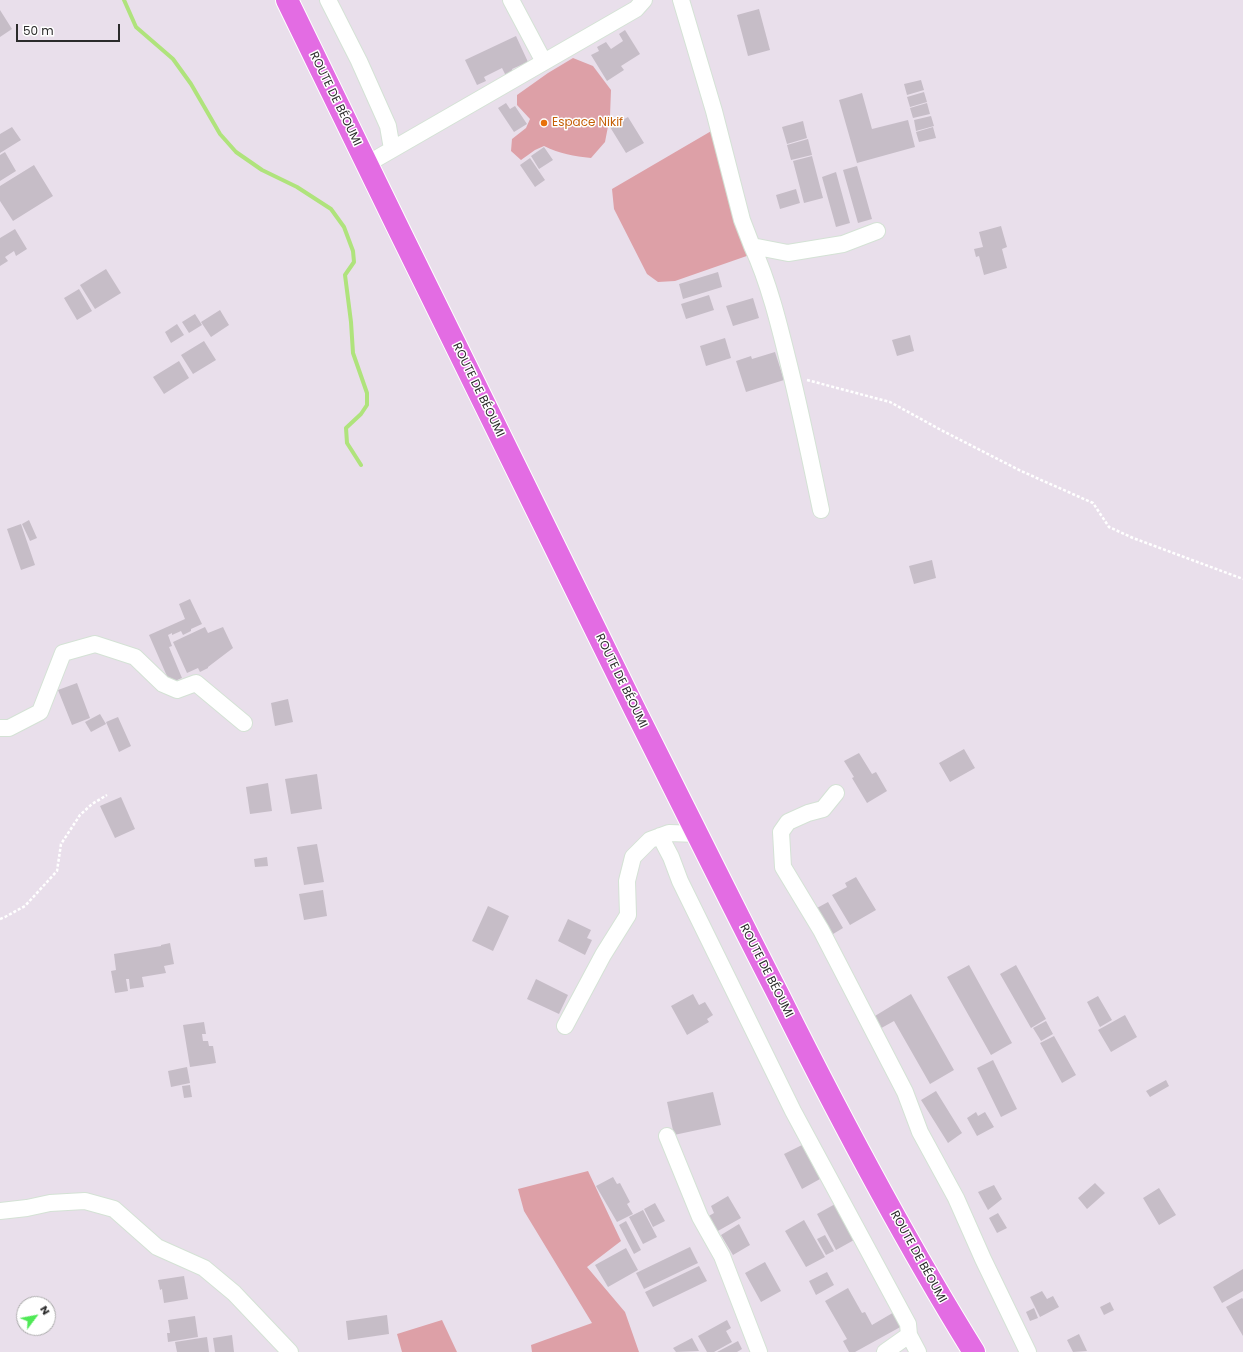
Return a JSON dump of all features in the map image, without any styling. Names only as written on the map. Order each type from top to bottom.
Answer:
[{"type":"main road","name":"ROUTE DE BÉOUMI","points":[[287,0],[696,834],[854,1143],[941,1300],[974,1352]]},
{"type":"street","points":[[328,0],[359,60],[388,126],[392,149]]},
{"type":"street","points":[[511,0],[544,62]]},
{"type":"street","points":[[367,164],[636,9],[644,0]]},
{"type":"street","points":[[681,0],[714,110],[742,220],[760,262],[780,328],[821,510]]},
{"type":"street","points":[[752,246],[788,254],[843,244],[877,231]]},
{"type":"street","points":[[0,728],[9,728],[40,712],[64,653],[95,644],[135,657],[163,684],[177,690],[196,683],[244,723]]},
{"type":"street","points":[[836,793],[823,809],[808,813],[788,822],[781,832],[783,867],[821,930],[905,1092],[920,1132],[956,1198],[983,1259],[1028,1352]]},
{"type":"street","points":[[565,1026],[603,955],[628,915],[627,880],[633,857],[650,840],[660,836],[669,833],[696,834]]},
{"type":"street","points":[[660,836],[671,857],[680,882],[792,1111],[908,1324],[909,1336],[918,1352]]},
{"type":"street","points":[[667,1136],[700,1217],[722,1256],[759,1352]]},
{"type":"street","points":[[0,1211],[27,1208],[50,1203],[85,1202],[114,1209],[157,1247],[204,1268],[238,1297],[290,1352]]},
{"type":"street","points":[[885,1352],[909,1336]]},
{"type":"path","points":[[792,376],[890,402],[1008,464],[1092,503],[1109,527],[1133,538],[1209,565],[1243,579]]},
{"type":"path","points":[[0,919],[25,906],[57,871],[61,844],[80,815],[92,804],[107,795]]},
{"type":"shaded area","points":[[573,58],[593,66],[611,90],[610,116],[605,142],[591,158],[567,154],[544,146],[535,150],[521,160],[511,151],[512,139],[526,128],[530,119],[517,105],[517,95],[548,73]]},
{"type":"shaded area","points":[[713,130],[761,251],[675,281],[658,282],[647,274],[614,209],[612,189]]},
{"type":"shaded area","points":[[588,1171],[621,1241],[587,1267],[625,1312],[639,1352],[532,1352],[531,1345],[592,1323],[524,1211],[518,1189]]},
{"type":"shaded area","points":[[442,1320],[457,1352],[402,1352],[397,1334]]},
{"type":"building","points":[[759,9],[770,50],[748,56],[737,15]]},
{"type":"building","points":[[0,10],[12,29],[0,37]]},
{"type":"building","points":[[625,30],[640,54],[621,66],[624,70],[607,81],[591,55],[599,51],[597,47],[606,42],[611,49],[623,41],[619,34]]},
{"type":"building","points":[[516,36],[528,62],[512,69],[513,72],[506,76],[502,68],[484,77],[486,81],[477,85],[465,60]]},
{"type":"building","points":[[921,80],[924,90],[907,95],[904,84]]},
{"type":"building","points":[[924,92],[927,102],[910,107],[907,97]]},
{"type":"building","points":[[862,93],[872,129],[908,120],[915,147],[857,163],[839,100]]},
{"type":"building","points":[[506,103],[510,109],[515,106],[527,124],[514,132],[498,108]]},
{"type":"building","points":[[927,103],[930,114],[913,118],[910,108]]},
{"type":"building","points":[[931,116],[934,126],[916,131],[914,120]]},
{"type":"building","points":[[628,117],[644,143],[626,153],[610,127]]},
{"type":"building","points":[[803,121],[807,138],[787,144],[782,127]]},
{"type":"building","points":[[12,127],[21,140],[0,153],[0,134]]},
{"type":"building","points":[[933,127],[936,138],[919,142],[916,132]]},
{"type":"building","points":[[808,139],[812,155],[791,160],[787,145]]},
{"type":"building","points":[[544,147],[553,160],[539,169],[531,156]]},
{"type":"building","points":[[5,152],[16,171],[0,181],[0,155]]},
{"type":"building","points":[[812,156],[823,198],[804,203],[793,161]]},
{"type":"building","points":[[530,158],[545,180],[535,187],[520,165]]},
{"type":"building","points":[[34,165],[53,196],[13,221],[0,201],[0,186]]},
{"type":"building","points":[[857,166],[872,219],[858,223],[843,170]]},
{"type":"building","points":[[836,172],[850,223],[836,227],[822,177]]},
{"type":"building","points":[[796,189],[800,203],[780,209],[776,195]]},
{"type":"building","points":[[1001,226],[1007,247],[1002,249],[1007,268],[984,275],[979,256],[976,257],[974,249],[983,247],[979,232]]},
{"type":"building","points":[[15,229],[27,249],[16,256],[14,251],[5,257],[8,261],[0,266],[0,238]]},
{"type":"building","points":[[106,269],[121,293],[95,309],[80,285]]},
{"type":"building","points":[[718,272],[722,287],[683,299],[679,284]]},
{"type":"building","points":[[79,289],[92,311],[77,320],[64,298]]},
{"type":"building","points":[[709,295],[714,310],[686,319],[681,304]]},
{"type":"building","points":[[753,298],[759,318],[733,326],[726,306]]},
{"type":"building","points":[[220,310],[229,325],[211,337],[201,322]]},
{"type":"building","points":[[195,314],[202,325],[189,333],[182,322]]},
{"type":"building","points":[[177,324],[184,335],[171,343],[165,332]]},
{"type":"building","points":[[910,335],[914,351],[897,356],[892,340]]},
{"type":"building","points":[[725,338],[731,358],[706,366],[700,346]]},
{"type":"building","points":[[204,341],[216,360],[193,374],[181,355]]},
{"type":"building","points":[[775,352],[784,380],[746,392],[736,361],[751,356],[752,359]]},
{"type":"building","points":[[179,361],[189,378],[164,394],[153,377]]},
{"type":"building","points":[[29,520],[37,538],[30,541],[22,524]]},
{"type":"building","points":[[21,524],[35,565],[21,570],[7,529]]},
{"type":"building","points":[[932,560],[936,578],[914,584],[909,566]]},
{"type":"building","points":[[190,599],[202,624],[183,635],[181,631],[168,635],[172,646],[169,647],[182,678],[170,683],[149,635],[185,619],[179,604]]},
{"type":"building","points":[[205,627],[208,633],[223,627],[233,648],[208,668],[200,672],[198,668],[187,673],[173,642]]},
{"type":"building","points":[[77,683],[90,718],[72,725],[58,690]]},
{"type":"building","points":[[288,699],[293,722],[275,726],[271,703]]},
{"type":"building","points":[[100,714],[106,724],[91,732],[85,722]]},
{"type":"building","points":[[118,717],[131,746],[119,752],[106,722]]},
{"type":"building","points":[[964,749],[975,768],[950,782],[939,763]]},
{"type":"building","points":[[859,753],[872,774],[876,772],[887,791],[867,803],[844,761]]},
{"type":"building","points":[[317,774],[322,809],[291,814],[285,779]]},
{"type":"building","points":[[268,783],[272,811],[250,814],[246,787]]},
{"type":"building","points":[[121,797],[135,829],[115,838],[100,806]]},
{"type":"building","points":[[317,844],[324,882],[304,885],[297,847]]},
{"type":"building","points":[[267,857],[268,866],[255,867],[254,859]]},
{"type":"building","points":[[856,877],[876,910],[850,925],[832,895],[847,887],[845,883]]},
{"type":"building","points":[[323,890],[327,916],[304,920],[299,894]]},
{"type":"building","points":[[828,902],[843,928],[833,934],[817,908]]},
{"type":"building","points":[[488,906],[509,916],[493,951],[472,941]]},
{"type":"building","points":[[568,919],[591,930],[587,938],[592,940],[585,955],[558,941]]},
{"type":"building","points":[[170,943],[174,964],[164,966],[166,973],[142,977],[144,987],[130,989],[129,979],[126,979],[128,991],[115,993],[111,971],[116,970],[114,954],[161,946]]},
{"type":"building","points":[[969,965],[1012,1043],[991,1055],[947,977]]},
{"type":"building","points":[[1016,965],[1046,1019],[1031,1028],[1000,974]]},
{"type":"building","points":[[536,979],[568,995],[559,1014],[527,999]]},
{"type":"building","points":[[693,994],[699,1005],[705,1002],[713,1015],[707,1019],[709,1022],[687,1035],[671,1006]]},
{"type":"building","points":[[911,994],[954,1070],[930,1084],[894,1021],[876,1031],[870,1019]]},
{"type":"building","points":[[1098,996],[1112,1020],[1100,1027],[1087,1002]]},
{"type":"building","points":[[1125,1015],[1137,1037],[1111,1052],[1098,1030]]},
{"type":"building","points":[[1046,1021],[1053,1034],[1041,1041],[1033,1028]]},
{"type":"building","points":[[204,1022],[206,1034],[202,1034],[203,1041],[208,1041],[209,1046],[213,1046],[216,1063],[190,1067],[183,1025]]},
{"type":"building","points":[[1054,1036],[1076,1075],[1062,1083],[1040,1043]]},
{"type":"building","points":[[993,1060],[1017,1109],[1001,1117],[977,1068]]},
{"type":"building","points":[[187,1067],[190,1083],[171,1087],[168,1071]]},
{"type":"building","points":[[1166,1080],[1169,1086],[1150,1097],[1146,1091]]},
{"type":"building","points":[[190,1085],[192,1097],[184,1098],[182,1086]]},
{"type":"building","points":[[936,1091],[962,1133],[948,1143],[921,1100]]},
{"type":"building","points":[[713,1092],[721,1125],[674,1135],[667,1102]]},
{"type":"building","points":[[976,1112],[978,1116],[985,1112],[994,1127],[977,1136],[967,1118]]},
{"type":"building","points":[[802,1145],[820,1179],[802,1189],[784,1154]]},
{"type":"building","points":[[613,1177],[617,1184],[620,1183],[630,1202],[627,1204],[633,1214],[617,1222],[596,1186]]},
{"type":"building","points":[[1095,1183],[1105,1193],[1087,1209],[1078,1198]]},
{"type":"building","points":[[994,1185],[1002,1199],[988,1210],[978,1192]]},
{"type":"building","points":[[1159,1188],[1176,1215],[1159,1225],[1143,1198]]},
{"type":"building","points":[[728,1196],[741,1218],[716,1232],[707,1217],[714,1213],[711,1206]]},
{"type":"building","points":[[655,1203],[665,1221],[653,1227],[644,1209]]},
{"type":"building","points":[[837,1203],[841,1210],[838,1212],[854,1240],[836,1250],[817,1214]]},
{"type":"building","points":[[643,1210],[657,1237],[643,1244],[629,1217]]},
{"type":"building","points":[[998,1213],[1007,1228],[997,1233],[989,1218]]},
{"type":"building","points":[[804,1220],[825,1257],[806,1267],[785,1231]]},
{"type":"building","points":[[626,1221],[641,1250],[634,1254],[619,1225]]},
{"type":"building","points":[[739,1224],[750,1245],[733,1255],[721,1235]]},
{"type":"building","points":[[825,1235],[834,1251],[826,1255],[817,1239]]},
{"type":"building","points":[[690,1247],[698,1263],[644,1289],[636,1273]]},
{"type":"building","points":[[626,1248],[638,1270],[608,1287],[595,1265]]},
{"type":"building","points":[[765,1262],[781,1291],[761,1302],[745,1273]]},
{"type":"building","points":[[699,1266],[707,1281],[653,1307],[645,1292]]},
{"type":"building","points":[[1243,1269],[1243,1291],[1222,1303],[1213,1287]]},
{"type":"building","points":[[827,1272],[834,1285],[816,1295],[809,1281]]},
{"type":"building","points":[[184,1276],[188,1299],[164,1303],[162,1289],[160,1290],[158,1280]]},
{"type":"building","points":[[848,1288],[862,1313],[865,1312],[872,1325],[896,1311],[904,1325],[855,1352],[849,1352],[843,1341],[847,1339],[825,1301]]},
{"type":"building","points":[[1042,1291],[1047,1299],[1053,1296],[1059,1307],[1040,1317],[1030,1297]]},
{"type":"building","points":[[1242,1298],[1243,1299],[1243,1336],[1226,1307]]},
{"type":"building","points":[[1110,1302],[1114,1310],[1104,1315],[1100,1307]]},
{"type":"building","points":[[1034,1308],[1038,1318],[1030,1321],[1026,1312]]},
{"type":"building","points":[[387,1315],[389,1334],[348,1340],[346,1321]]},
{"type":"building","points":[[195,1316],[198,1337],[168,1342],[167,1333],[170,1333],[168,1320]]},
{"type":"building","points":[[727,1320],[731,1328],[726,1331],[732,1342],[714,1352],[707,1352],[698,1336]]},
{"type":"building","points":[[1079,1334],[1087,1351],[1073,1352],[1067,1340]]},
{"type":"building","points":[[232,1335],[234,1352],[215,1352],[213,1338]]},
{"type":"building","points":[[207,1337],[209,1352],[177,1352],[175,1342]]},
{"type":"building","points":[[692,1338],[699,1351],[676,1352],[673,1348]]},
{"type":"building","points":[[738,1341],[742,1349],[737,1352],[717,1352]]},
{"type":"waterway","points":[[124,0],[136,27],[173,59],[191,84],[220,134],[236,152],[262,170],[297,187],[331,209],[344,227],[353,251],[354,262],[345,275],[353,353],[367,393],[367,405],[361,414],[346,428],[347,443],[361,465]]},
{"type":"place","name":"Espace Nikif","points":[[544,123]]}]
